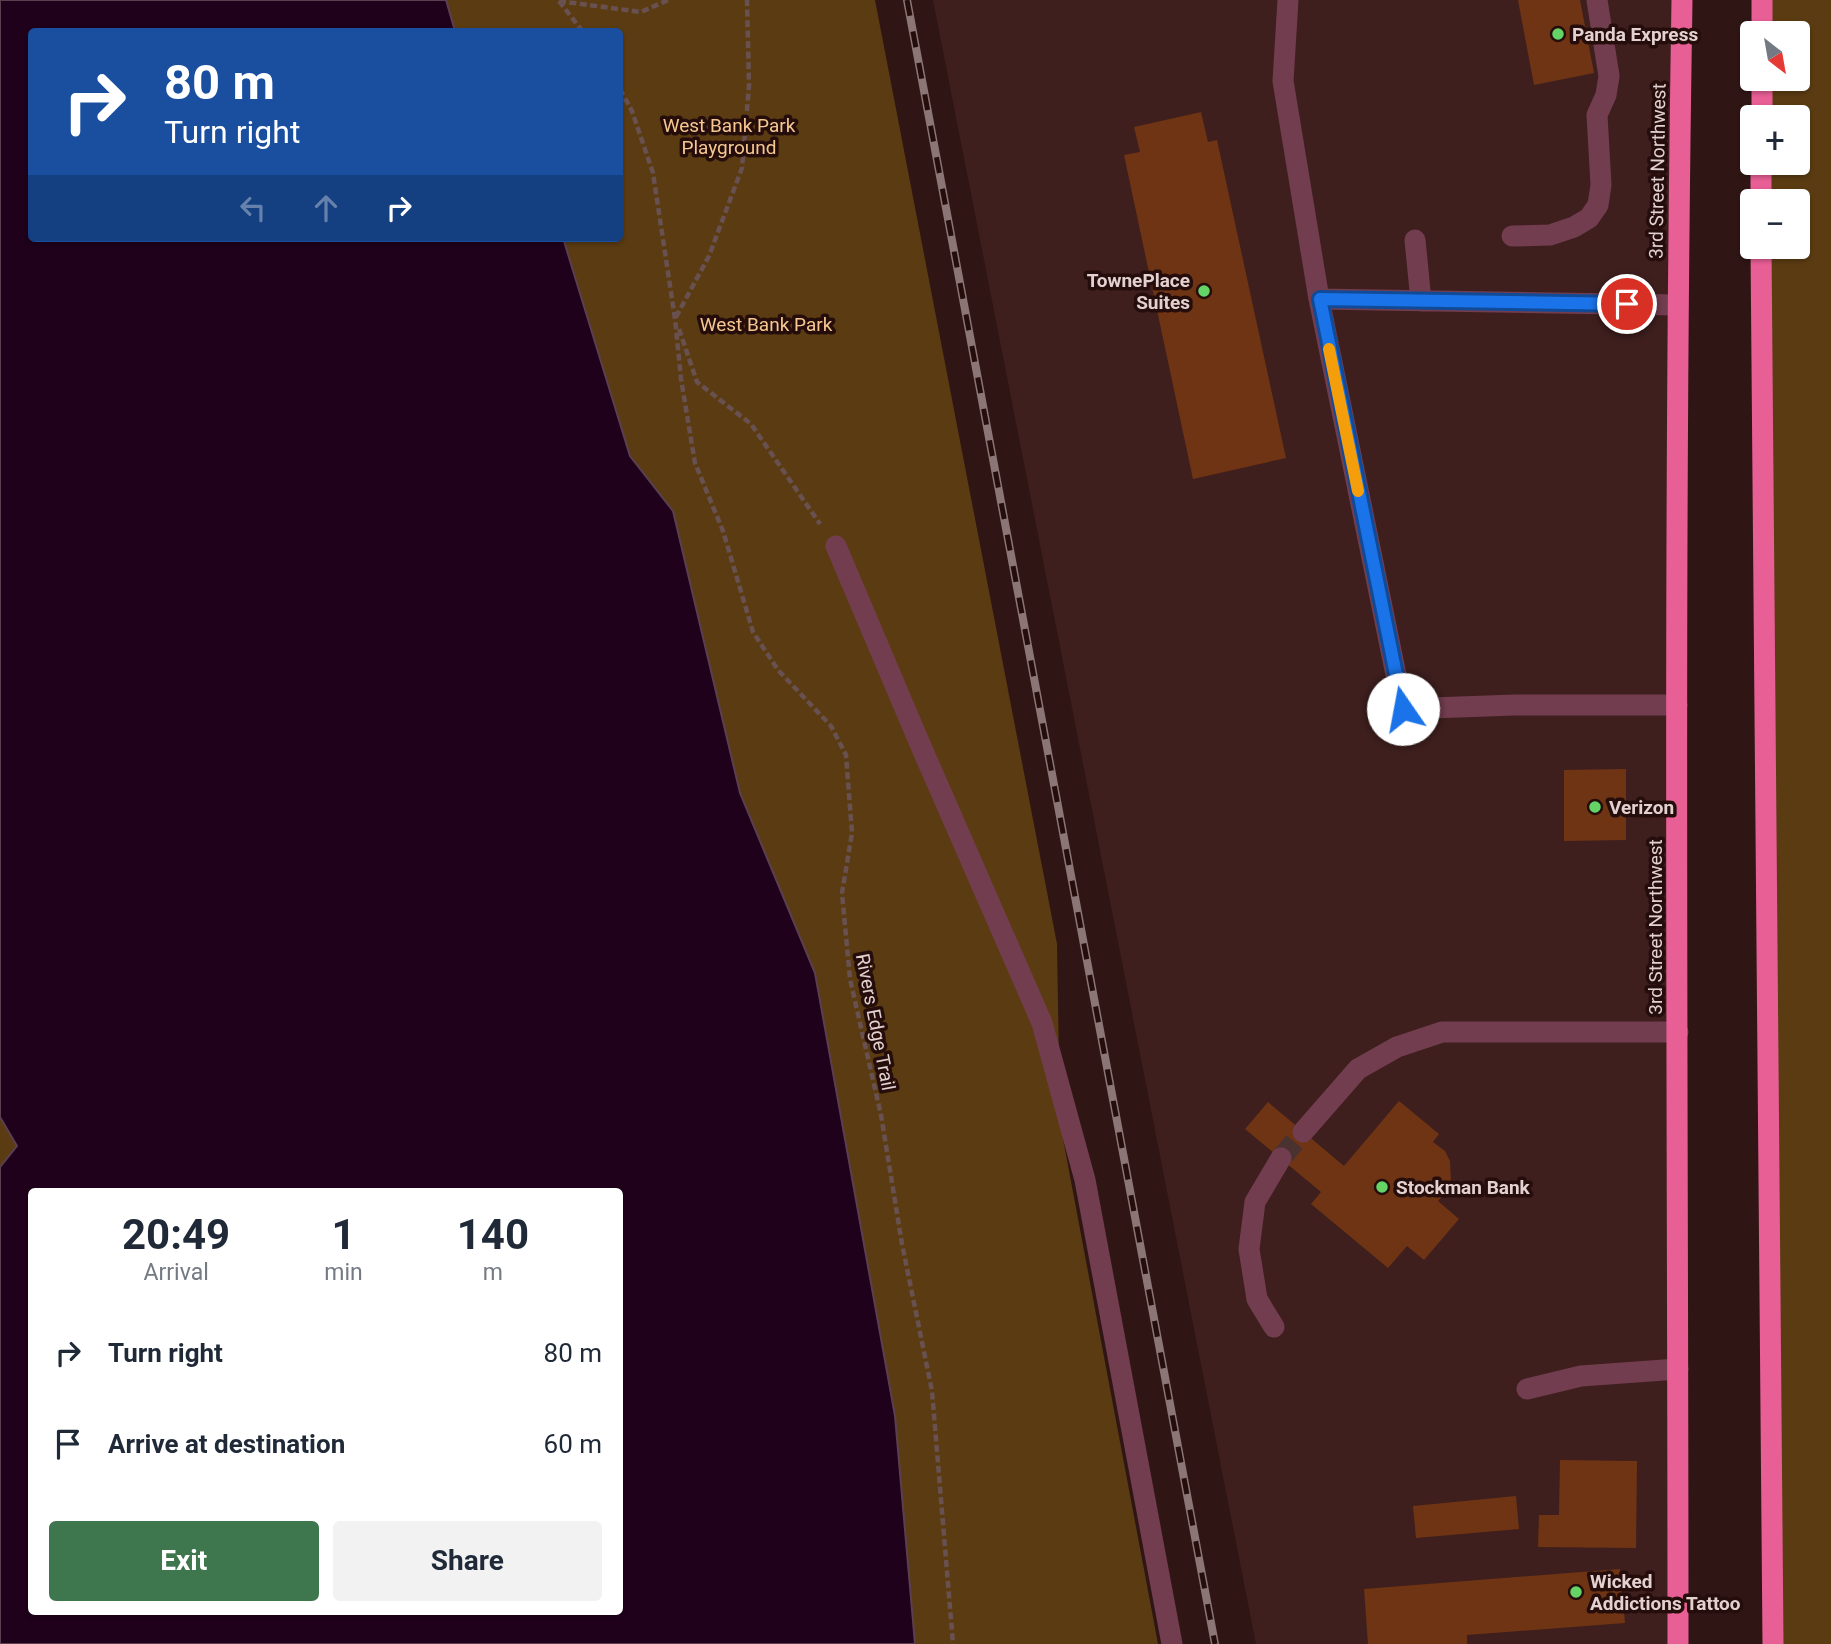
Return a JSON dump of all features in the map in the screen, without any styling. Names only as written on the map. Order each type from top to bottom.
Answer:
[{"type":"highway","name":"3rd Street Northwest","points":[[1678,1644],[1676,705],[1682,0]]},
{"type":"highway","points":[[1762,0],[1762,21]]},
{"type":"highway","points":[[1761,259],[1773,1644]]},
{"type":"lane","points":[[1288,0],[1283,81],[1320,299],[1403,709],[1515,705],[1676,705]]},
{"type":"lane","points":[[1512,236],[1550,234],[1574,227],[1589,218],[1598,205],[1601,185],[1597,115],[1606,95],[1609,76],[1597,0]]},
{"type":"lane","points":[[1415,240],[1421,302]]},
{"type":"lane","points":[[1320,299],[1678,305]]},
{"type":"lane","points":[[836,546],[919,744],[1042,1023],[1085,1180],[1172,1644]]},
{"type":"lane","points":[[1303,1132],[1358,1069],[1397,1047],[1442,1032],[1678,1032]]},
{"type":"lane","points":[[1273,1327],[1257,1298],[1249,1249],[1255,1202],[1280,1158]]},
{"type":"lane","points":[[1527,1389],[1581,1376],[1678,1369]]},
{"type":"path","points":[[559,1],[641,12],[668,0]]},
{"type":"path","points":[[747,0],[749,86],[742,168],[709,256],[676,319],[696,382],[751,424],[836,546]]},
{"type":"path","points":[[559,1],[580,28]]},
{"type":"path","name":"Rivers Edge Trail","points":[[623,94],[632,111],[653,173],[695,463],[723,531],[754,632],[778,670],[831,726],[846,754],[852,833],[842,893],[850,979],[881,1115],[902,1244],[932,1391],[953,1644]]},
{"type":"shaded area","points":[[0,0],[446,0],[454,28],[28,28],[28,242],[564,242],[630,456],[673,511],[740,793],[815,973],[895,1416],[915,1644],[0,1644],[0,1167],[17,1146],[0,1117]]},
{"type":"shaded area","points":[[933,0],[1682,0],[1678,1644],[1256,1644]]},
{"type":"green space","name":"West Bank Park","points":[[446,0],[875,0],[1057,944],[1060,1123],[1158,1644],[915,1644],[895,1416],[815,973],[740,793],[673,511],[630,456],[564,242],[623,242],[623,28],[454,28]]},
{"type":"green space","points":[[1762,0],[1831,0],[1831,1644],[1773,1644],[1764,259],[1810,259],[1810,189],[1764,189],[1763,175],[1810,175],[1810,105],[1763,105],[1763,91],[1810,91],[1810,21],[1762,21]]},
{"type":"green space","points":[[0,1117],[18,1146],[0,1167]]},
{"type":"building","points":[[1518,0],[1580,0],[1594,73],[1534,85]]},
{"type":"building","points":[[1201,112],[1208,142],[1217,140],[1286,458],[1193,479],[1124,155],[1140,152],[1134,127]]},
{"type":"building","points":[[1626,769],[1626,840],[1564,841],[1564,770]]},
{"type":"building","name":"Stockman Bank","points":[[1399,1101],[1439,1134],[1433,1142],[1445,1151],[1450,1161],[1451,1182],[1438,1201],[1459,1219],[1424,1260],[1407,1246],[1388,1268],[1311,1204],[1321,1192],[1245,1129],[1268,1102],[1344,1166]]},
{"type":"building","points":[[1560,1460],[1637,1461],[1636,1548],[1538,1547],[1539,1515],[1559,1515]]},
{"type":"building","points":[[1516,1496],[1519,1529],[1416,1538],[1413,1506]]},
{"type":"building","points":[[1620,1569],[1625,1623],[1467,1635],[1467,1644],[1368,1644],[1364,1589]]},
{"type":"tunnel","points":[[1281,1158],[1303,1132]]},
{"type":"railway","points":[[907,0],[1215,1644]]},
{"type":"slow traffic","points":[[1329,349],[1358,491]]},
{"type":"place","name":"Panda Express","points":[[1558,34]]},
{"type":"place","name":"TownePlace Suites","points":[[1204,291]]},
{"type":"place","name":"Verizon","points":[[1595,807]]},
{"type":"place","name":"Stockman Bank","points":[[1382,1187]]},
{"type":"place","name":"Wicked Addictions Tattoo","points":[[1576,1592]]},
{"type":"route","points":[[1403,709],[1320,299],[1627,304]]},
{"type":"park label","name":"West Bank Park Playground","points":[[729,136]]}]
